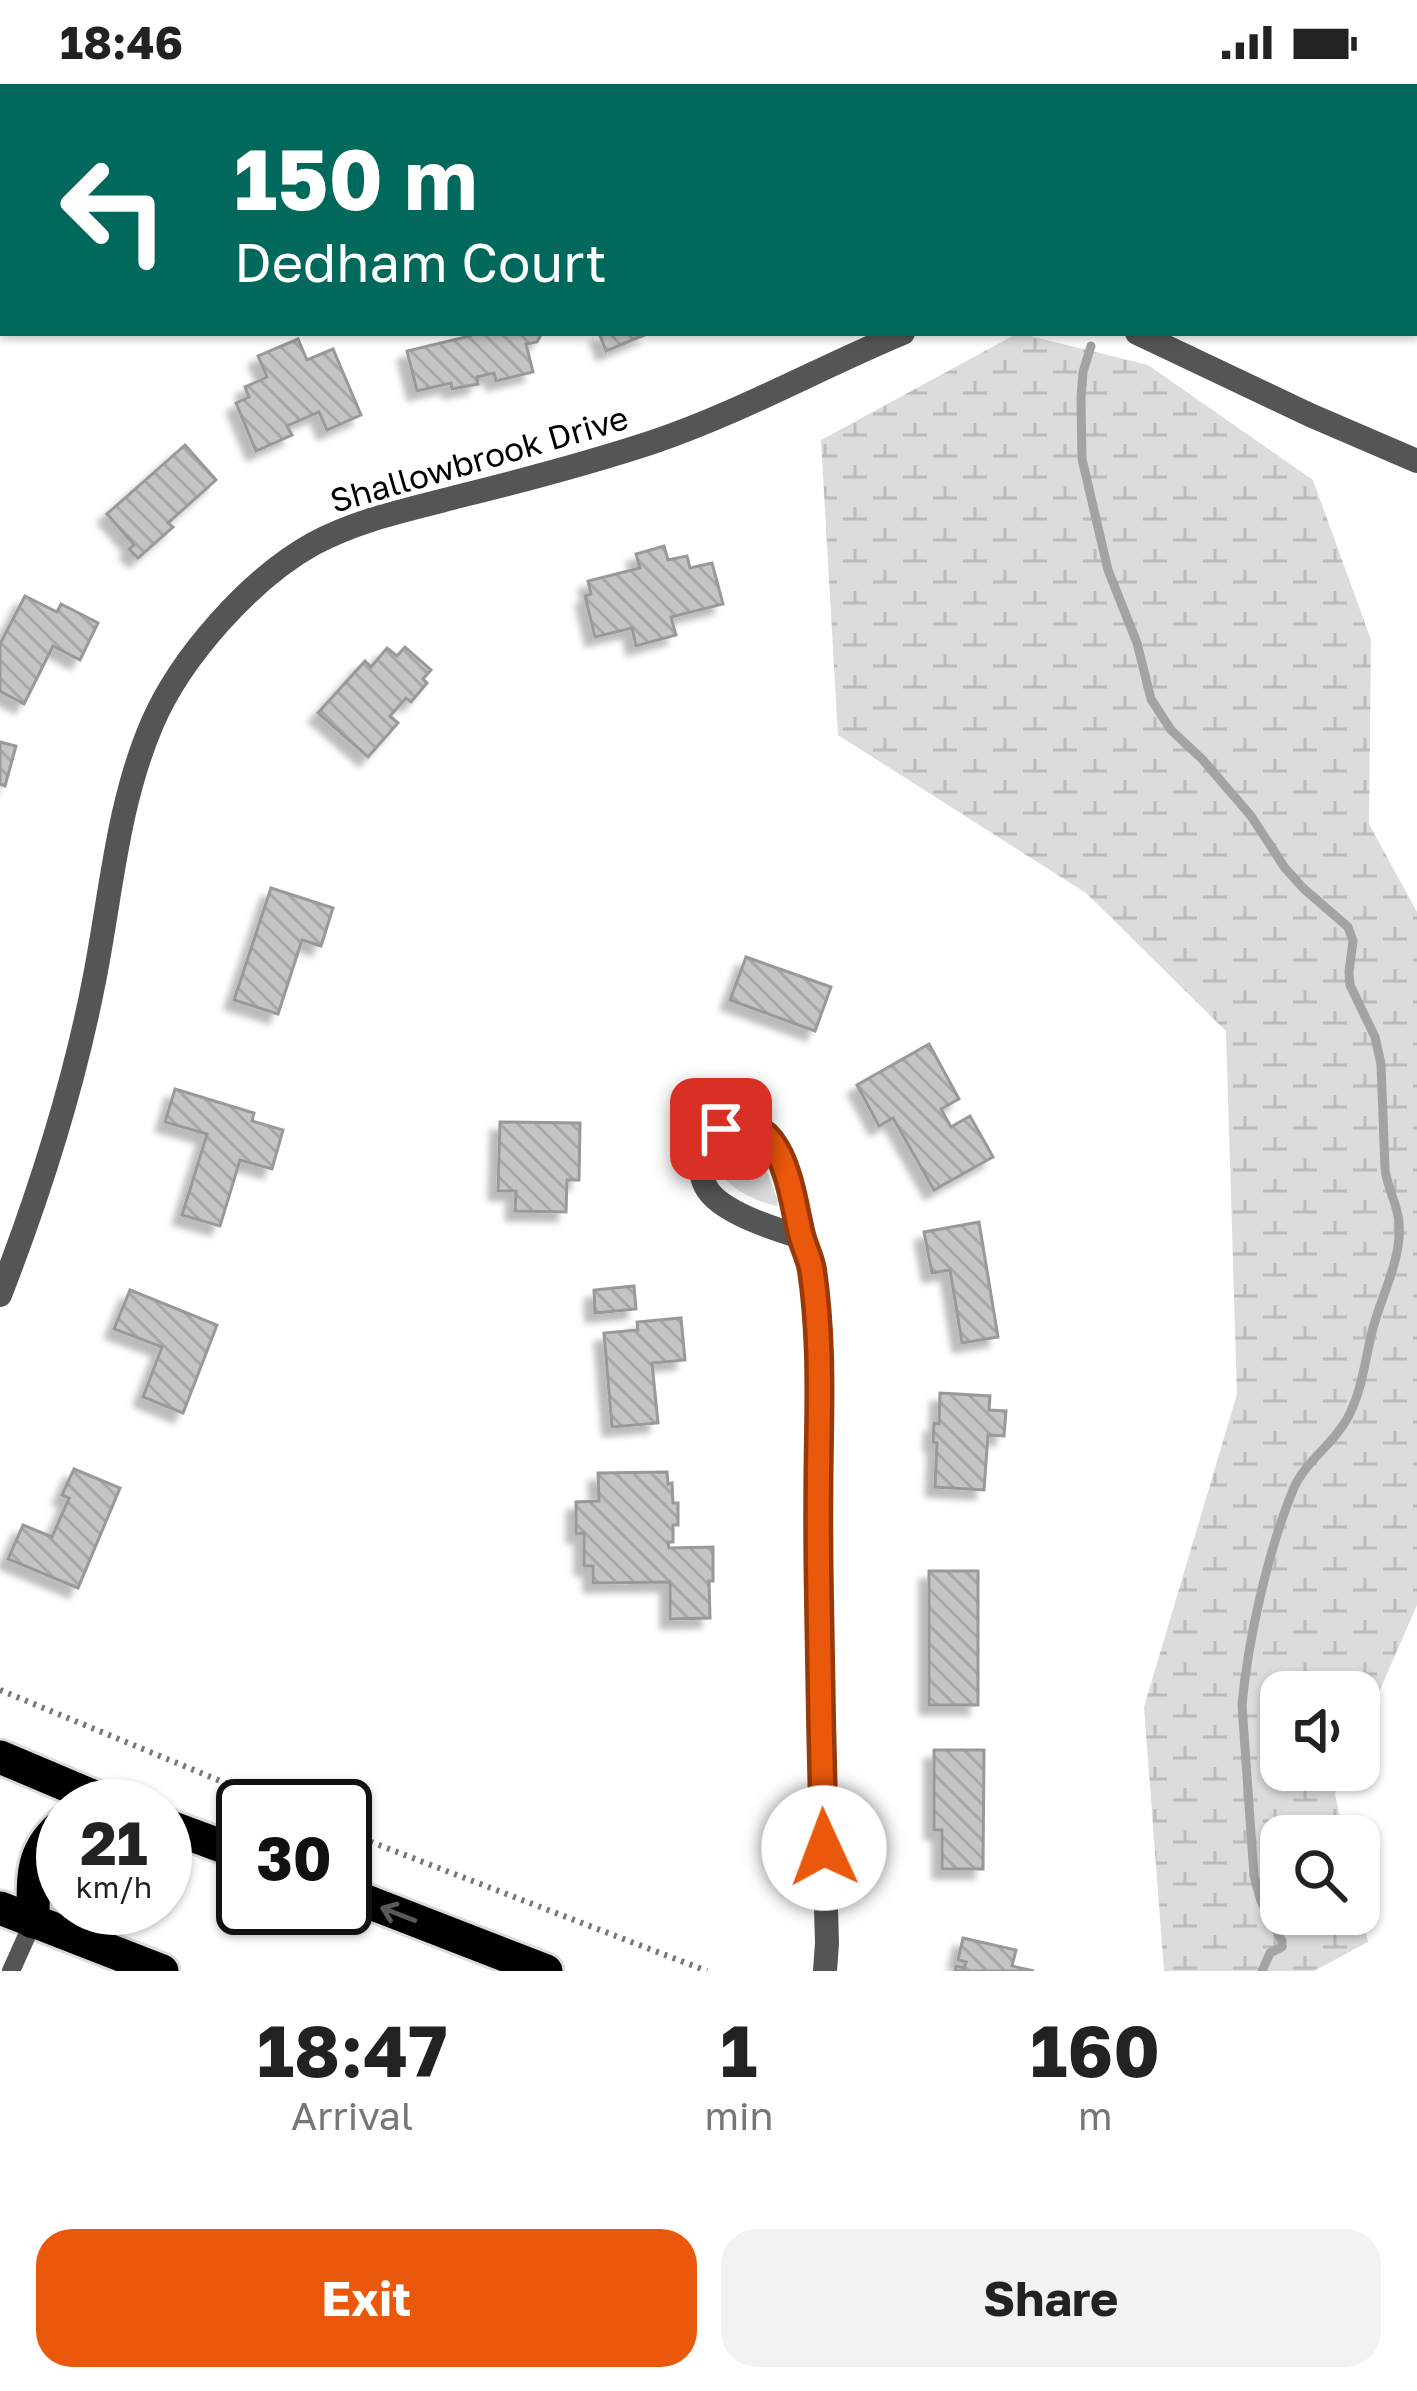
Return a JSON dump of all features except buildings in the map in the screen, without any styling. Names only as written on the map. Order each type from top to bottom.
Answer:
[{"type":"highway","points":[[0,1757],[47,1779]]},
{"type":"highway","points":[[33,1922],[36,1861]]},
{"type":"highway","points":[[372,1904],[546,1971]]},
{"type":"highway","points":[[0,1908],[162,1971]]},
{"type":"street","name":"Shallowbrook Drive","points":[[0,1294],[47,1168],[81,1046],[125,804],[141,755],[166,697],[225,616],[281,567],[339,532],[658,440],[896,336]]},
{"type":"street","points":[[1143,336],[1417,461]]},
{"type":"street","points":[[801,1237],[730,1208],[708,1191],[701,1167],[703,1153],[721,1129],[750,1126],[775,1145],[811,1264],[820,1352],[825,1971]]},
{"type":"lane","points":[[11,1971],[33,1922]]},
{"type":"path","points":[[0,1690],[216,1779]]},
{"type":"path","points":[[372,1842],[707,1971]]},
{"type":"green space","points":[[1012,336],[1030,336],[1148,365],[1313,480],[1371,640],[1369,824],[1417,912],[1417,1605],[1380,1690],[1380,1671],[1260,1671],[1260,1791],[1336,1791],[1340,1815],[1260,1815],[1260,1935],[1366,1935],[1368,1942],[1314,1971],[1164,1971],[1144,1707],[1237,1394],[1226,1031],[1086,893],[838,735],[821,440]]},
{"type":"green space","points":[[737,1148],[754,1154],[765,1167],[777,1206],[754,1199],[723,1176],[720,1167],[725,1157]]},
{"type":"waterway","points":[[1091,346],[1083,372],[1082,459],[1108,570],[1137,643],[1151,699],[1171,730],[1251,816],[1285,868],[1348,927],[1353,941],[1350,985],[1375,1037],[1381,1064],[1385,1169],[1399,1222],[1394,1263],[1357,1396],[1342,1427],[1293,1490],[1267,1567],[1249,1652],[1242,1705],[1254,1876],[1282,1941],[1262,1971]]},
{"type":"route","points":[[721,1129],[750,1126],[775,1145],[811,1264],[820,1352],[824,1848]]}]
